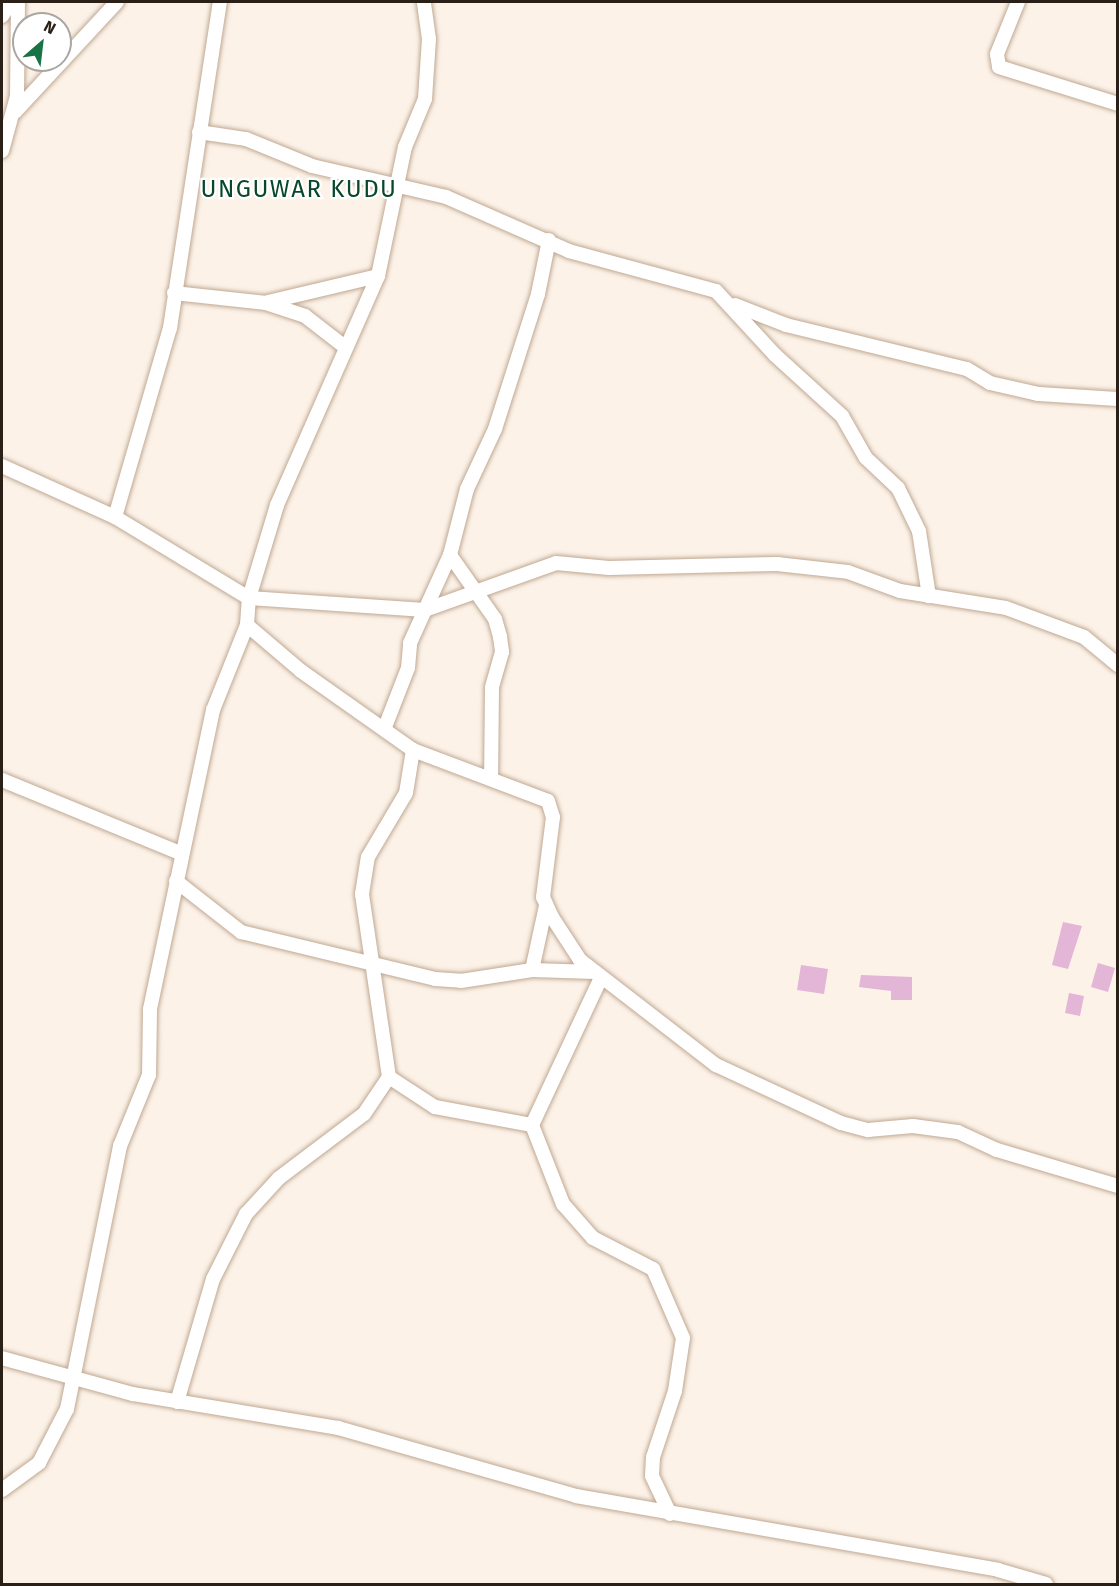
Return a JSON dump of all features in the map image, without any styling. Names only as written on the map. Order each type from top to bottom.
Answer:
[{"type":"street","points":[[2,16],[11,2]]},
{"type":"street","points":[[2,152],[15,112],[18,2]]},
{"type":"street","points":[[15,112],[117,2]]},
{"type":"street","points":[[115,517],[160,375],[220,2]]},
{"type":"street","points":[[2,1490],[39,1463],[75,1381],[120,1146],[150,1075],[150,1010],[180,853],[198,801],[213,710],[248,625],[249,598],[277,505],[378,276],[400,185],[405,147],[425,99],[429,39],[424,2]]},
{"type":"street","points":[[1018,2],[997,54],[999,67],[1118,104]]},
{"type":"street","points":[[199,132],[246,140],[312,166],[446,197],[619,268],[689,280],[735,305],[786,325],[968,369],[990,383],[1038,394],[1118,399]]},
{"type":"street","points":[[385,727],[425,610],[450,555],[459,514],[495,429],[538,294],[549,240]]},
{"type":"street","points":[[266,303],[378,276]]},
{"type":"street","points":[[174,293],[266,303],[305,316],[345,347]]},
{"type":"street","points":[[735,305],[775,356],[842,416],[866,458],[898,488],[919,531],[929,596]]},
{"type":"street","points":[[2,466],[115,517],[249,598],[425,610],[556,563],[609,568],[736,562],[848,572],[929,596],[970,600],[1045,620],[1084,637],[1118,665]]},
{"type":"street","points":[[450,555],[495,619],[502,652],[492,688],[491,779]]},
{"type":"street","points":[[248,625],[301,671],[385,727],[413,750],[491,779],[531,790],[552,808],[543,869],[546,906],[532,970]]},
{"type":"street","points":[[177,1402],[213,1279],[246,1214],[279,1178],[364,1114],[389,1077],[362,894],[368,857],[399,810],[413,750]]},
{"type":"street","points":[[2,780],[180,853]]},
{"type":"street","points":[[176,881],[241,932],[371,961],[461,981],[532,970],[598,975]]},
{"type":"street","points":[[546,906],[580,960],[598,975],[716,1065],[816,1114],[868,1130],[913,1126],[958,1132],[997,1150],[1118,1186]]},
{"type":"street","points":[[598,975],[574,1024],[532,1125],[563,1204],[593,1238],[652,1269],[683,1338],[675,1391],[653,1457],[652,1476],[670,1514]]},
{"type":"street","points":[[389,1077],[435,1107],[532,1125]]},
{"type":"street","points":[[2,1358],[75,1381],[177,1402],[338,1428],[576,1496],[998,1570],[1046,1584]]},
{"type":"building","points":[[1063,922],[1082,926],[1068,969],[1052,965]]},
{"type":"building","points":[[1098,963],[1115,968],[1108,992],[1091,987]]},
{"type":"building","points":[[801,965],[828,969],[824,994],[797,990]]},
{"type":"building","points":[[861,975],[912,977],[912,1000],[891,1000],[891,991],[859,987]]},
{"type":"building","points":[[1069,993],[1084,996],[1080,1016],[1065,1013]]},
{"type":"district","name":"UNGUWAR KUDU","points":[[299,190]]}]
